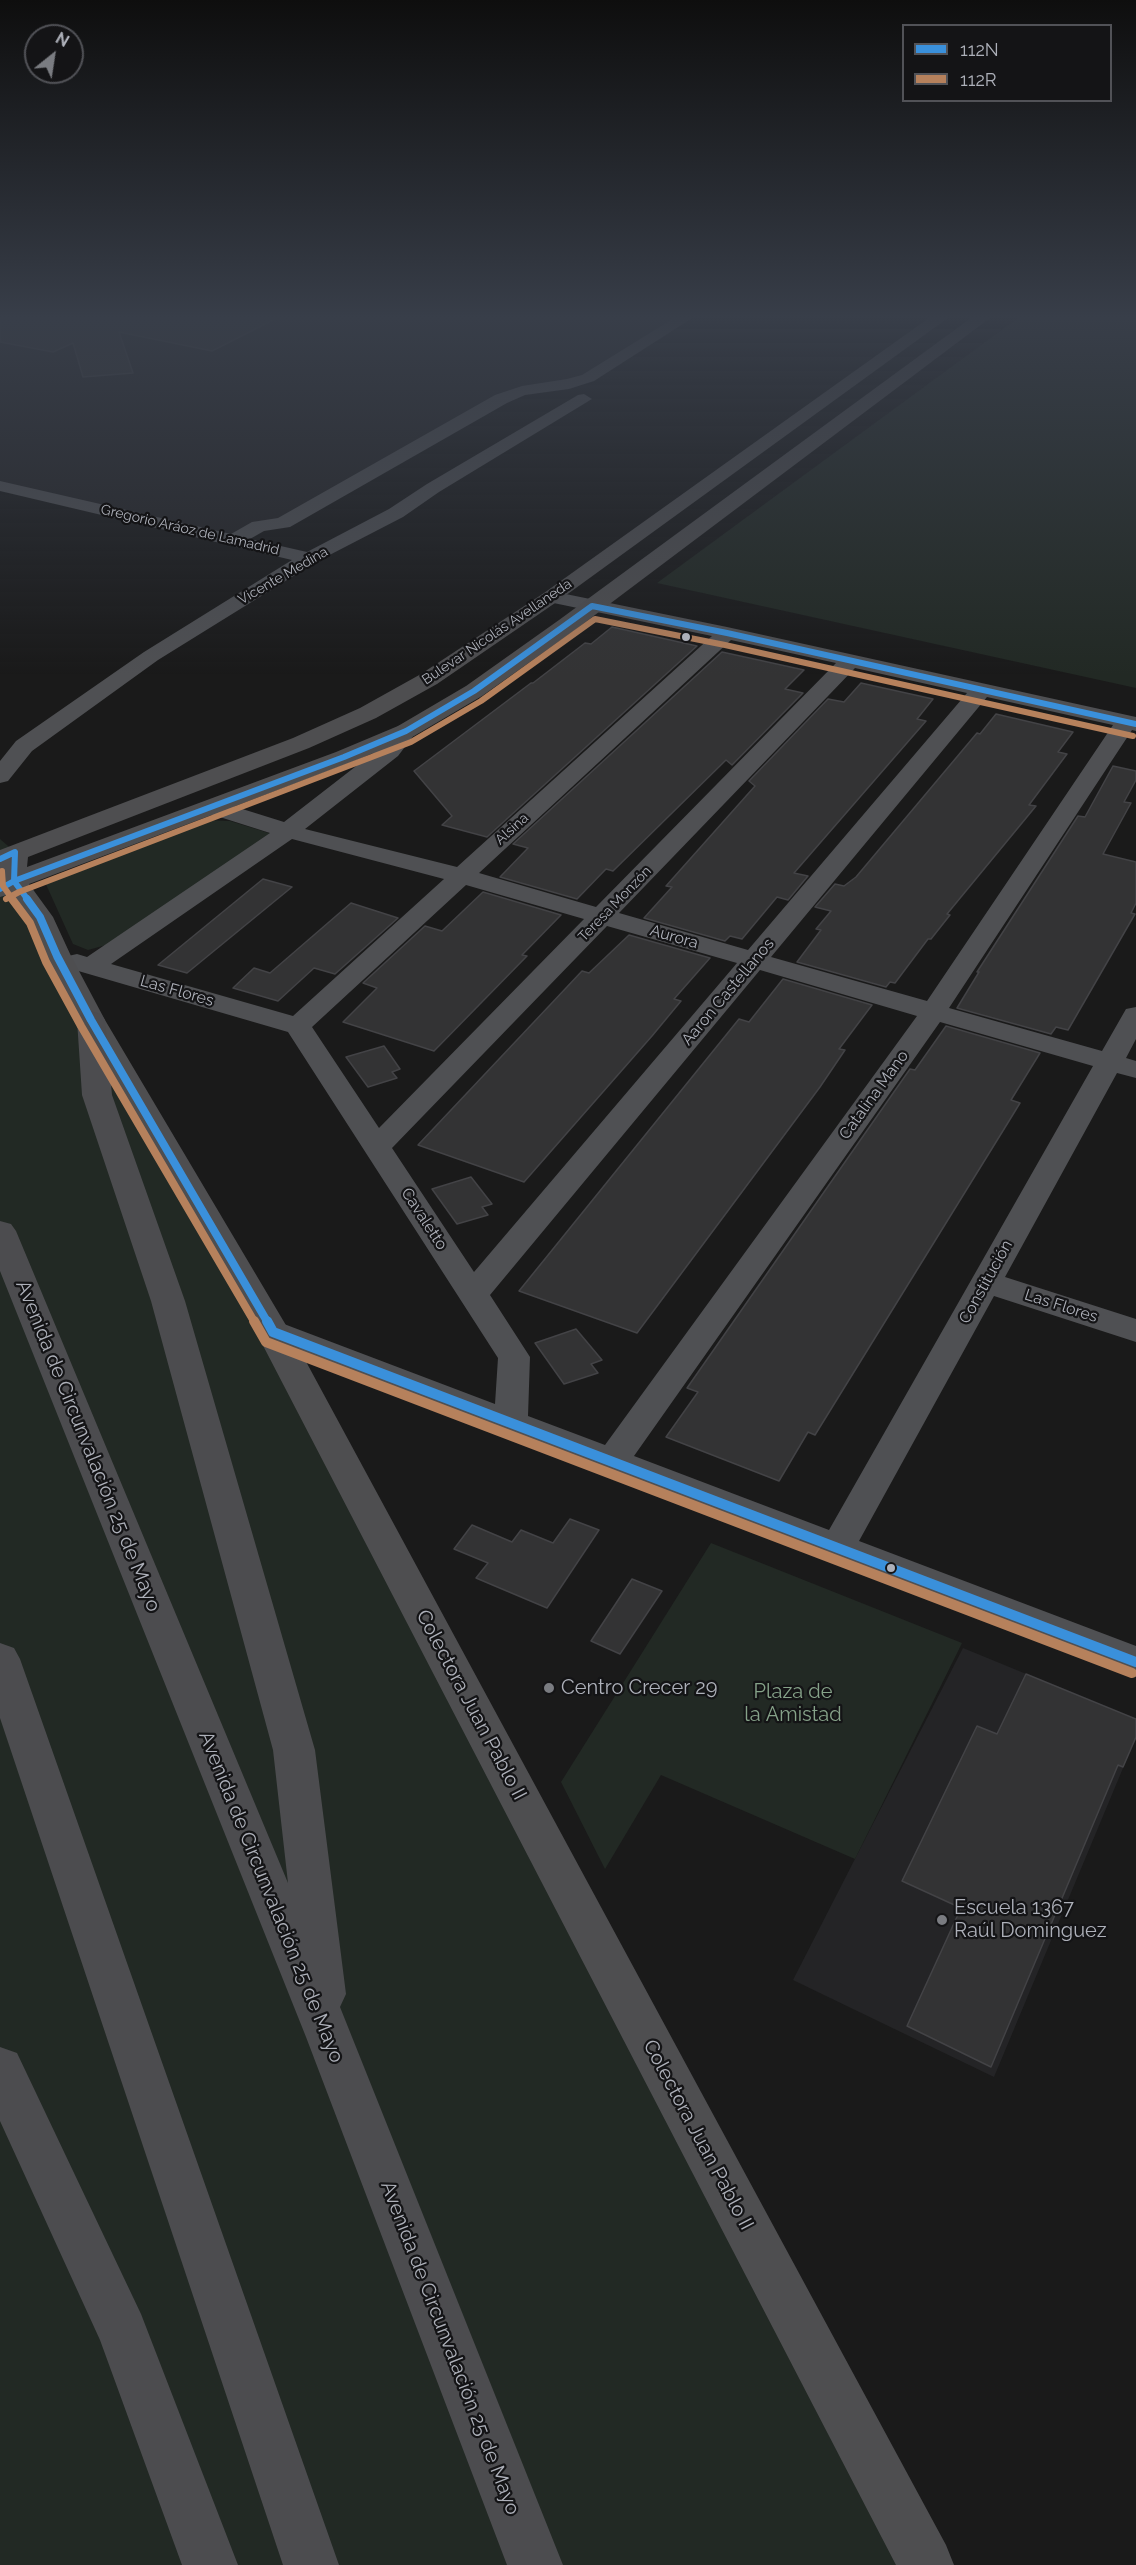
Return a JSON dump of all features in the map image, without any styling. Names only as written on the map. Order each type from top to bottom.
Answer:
[{"type":"highway","points":[[91,1020],[97,1095],[168,1301],[294,1750],[329,2037]]},
{"type":"highway","name":"Avenida de Circunvalación 25 de Mayo","points":[[0,1231],[329,2037],[535,2565]]},
{"type":"highway","points":[[0,1659],[311,2565]]},
{"type":"highway","points":[[0,2070],[123,2332],[210,2565]]},
{"type":"main road","name":"Bulevar Nicolás Avellaneda","points":[[7,871],[368,713],[429,679],[551,597],[777,435]]},
{"type":"main road","name":"Bulevar Nicolás Avellaneda","points":[[7,871],[212,807],[406,731],[474,691],[824,435]]},
{"type":"main road","name":"Colectora Juan Pablo II","points":[[7,871],[40,917],[57,956],[91,1020],[273,1332],[926,2565]]},
{"type":"street","points":[[234,540],[259,526],[283,524],[439,435]]},
{"type":"street","name":"Vicente Medina","points":[[0,776],[24,746],[151,656],[309,558],[396,513],[433,488],[523,435]]},
{"type":"street","name":"Gregorio Aráoz de Lamadrid","points":[[0,486],[309,558]]},
{"type":"street","points":[[551,597],[727,633],[1131,723]]},
{"type":"street","name":"Alsina","points":[[298,1026],[727,633]]},
{"type":"street","name":"Teresa Monzón","points":[[377,1147],[851,660]]},
{"type":"street","name":"Aaron Castellanos","points":[[473,1294],[982,689]]},
{"type":"street","name":"Catalina Mano","points":[[612,1462],[934,1011],[1131,723]]},
{"type":"street","points":[[91,966],[121,943],[287,831],[390,751],[406,731]]},
{"type":"street","points":[[0,748],[24,746]]},
{"type":"street","name":"Aurora","points":[[212,807],[287,831],[461,876],[1123,1066]]},
{"type":"street","name":"Las Flores","points":[[57,956],[298,1026]]},
{"type":"street","name":"Constitución","points":[[837,1548],[986,1282],[1123,1066],[1136,1015]]},
{"type":"street","name":"Cavaletto","points":[[298,1026],[514,1357],[511,1423]]},
{"type":"street","name":"Las Flores","points":[[986,1282],[1136,1331]]},
{"type":"street","points":[[273,1332],[1136,1662]]},
{"type":"shaded area","points":[[0,435],[443,435],[283,523],[234,540],[0,486]]},
{"type":"shaded area","name":"Escuela 1367 Raúl Dominguez","points":[[963,1648],[1136,1719],[1136,1737],[994,2077],[793,1980]]},
{"type":"green space","points":[[859,435],[1136,435],[1136,688],[657,583]]},
{"type":"green space","points":[[202,820],[230,821],[272,834],[106,945],[88,950],[73,944],[44,880]]},
{"type":"green space","points":[[0,839],[15,852],[14,882],[926,2565],[0,2565]]},
{"type":"green space","name":"Plaza de la Amistad","points":[[711,1543],[962,1643],[855,1859],[661,1775],[605,1869],[561,1782]]},
{"type":"building","points":[[612,627],[697,646],[487,837],[442,825],[452,816],[414,771],[585,643],[591,644]]},
{"type":"building","points":[[722,652],[804,670],[785,689],[803,693],[732,765],[726,760],[613,871],[606,869],[577,899],[500,877],[528,848],[513,844]]},
{"type":"building","points":[[861,683],[933,699],[917,719],[926,721],[794,873],[808,876],[788,900],[777,897],[742,939],[730,936],[725,941],[644,918],[672,887],[666,886],[755,786],[749,781],[828,699],[844,702]]},
{"type":"building","points":[[996,714],[1073,732],[1058,752],[1067,754],[1029,805],[1036,806],[947,914],[950,915],[931,939],[928,939],[895,983],[890,982],[886,987],[797,962],[821,930],[816,929],[831,911],[815,907],[835,884],[844,886],[856,877],[977,733],[980,734]]},
{"type":"building","points":[[1113,766],[1136,771],[1136,780],[1124,802],[1131,803],[1103,854],[1136,862],[1136,903],[1131,913],[1135,914],[1068,1030],[1056,1027],[1051,1034],[957,1008],[979,972],[977,972],[1078,816],[1085,817]]},
{"type":"building","points":[[263,879],[292,887],[187,973],[158,965]]},
{"type":"building","points":[[483,892],[561,915],[522,955],[527,956],[434,1051],[343,1022],[377,988],[363,983],[425,926],[442,931]]},
{"type":"building","points":[[351,903],[398,918],[335,974],[314,968],[278,1001],[233,988],[254,968],[270,973]]},
{"type":"building","points":[[629,935],[710,958],[674,999],[681,1001],[652,1036],[524,1182],[418,1145],[582,971],[589,973]]},
{"type":"building","points":[[783,979],[872,1005],[839,1049],[845,1050],[820,1087],[637,1333],[519,1291],[739,1019],[749,1022]]},
{"type":"building","points":[[946,1026],[1040,1053],[1011,1100],[1020,1103],[815,1435],[808,1432],[779,1481],[666,1437],[698,1392],[687,1388],[910,1069],[915,1070]]},
{"type":"building","points":[[384,1046],[400,1069],[392,1072],[397,1078],[368,1087],[346,1057]]},
{"type":"building","points":[[471,1177],[492,1204],[482,1207],[488,1215],[457,1224],[432,1189]]},
{"type":"building","points":[[576,1329],[602,1360],[591,1364],[598,1373],[564,1384],[535,1343]]},
{"type":"building","points":[[570,1519],[599,1530],[547,1608],[476,1578],[488,1563],[454,1549],[472,1525],[512,1542],[521,1530],[553,1543]]},
{"type":"building","points":[[632,1579],[662,1591],[620,1654],[591,1641]]},
{"type":"building","points":[[1026,1674],[1136,1719],[1136,1737],[1123,1767],[1118,1765],[991,2067],[907,2026],[961,1908],[902,1881],[977,1726],[997,1734]]},
{"type":"transit line","name":"112N","points":[[0,889],[14,881],[344,757],[406,731],[474,691],[592,606],[727,633],[1136,724]]},
{"type":"transit line","name":"112R","points":[[6,899],[19,892],[411,742],[481,701],[595,619],[725,645],[1133,736]]},
{"type":"transit line","name":"112N","points":[[0,859],[15,852],[14,881],[40,917],[57,956],[91,1020],[273,1332],[1136,1662]]},
{"type":"transit line","name":"112R","points":[[2,871],[3,886],[30,923],[46,962],[81,1026],[266,1342],[1132,1673]]},
{"type":"place","name":"Centro Crecer 29","points":[[549,1688]]},
{"type":"place","name":"Escuela 1367 Raúl Dominguez","points":[[942,1920]]}]
